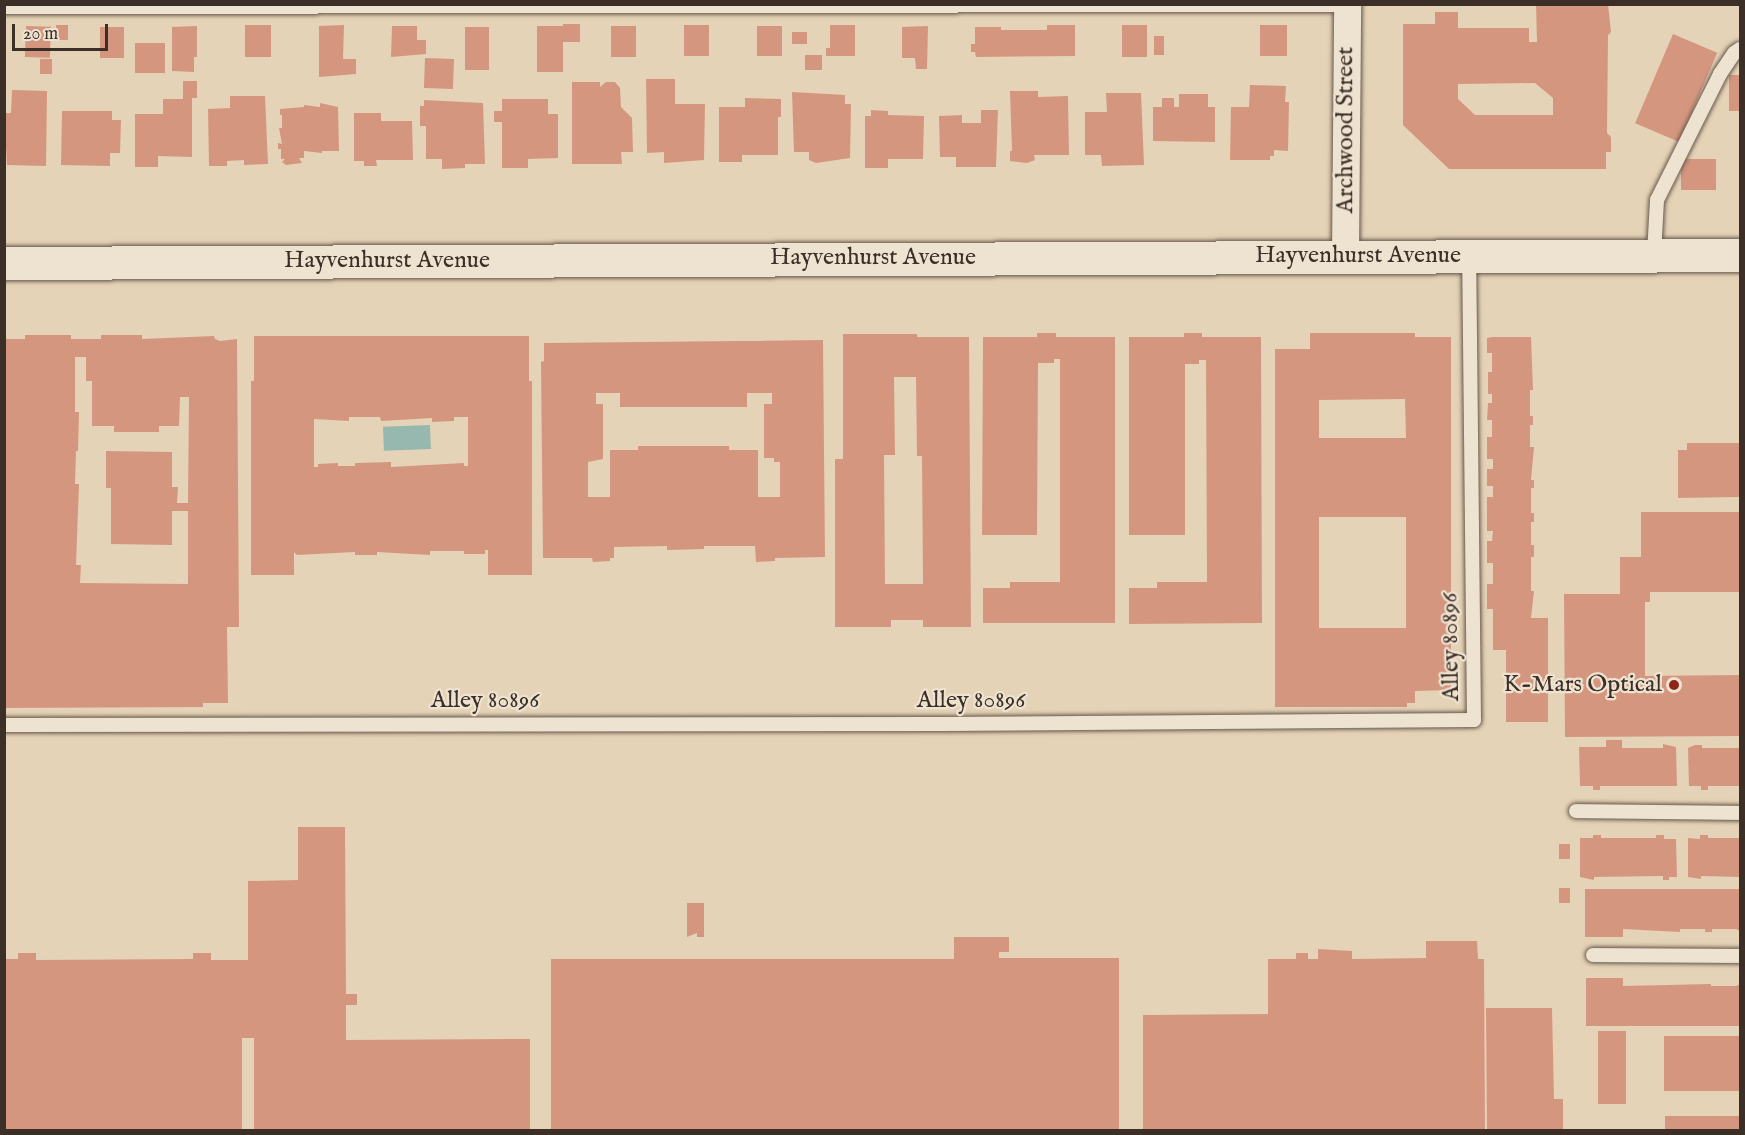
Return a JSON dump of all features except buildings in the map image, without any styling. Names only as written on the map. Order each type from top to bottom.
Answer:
[{"type":"main road","name":"Hayvenhurst Avenue","points":[[4,263],[1346,255],[1740,255]]},
{"type":"street","name":"Archwood Street","points":[[1346,255],[1347,5]]},
{"type":"lane","points":[[4,7],[1347,5]]},
{"type":"lane","points":[[1654,254],[1657,200],[1720,74],[1734,53],[1740,49]]},
{"type":"lane","name":"Alley 80896","points":[[4,725],[943,724],[1474,720],[1469,255]]},
{"type":"lane","points":[[1576,811],[1740,813]]},
{"type":"lane","points":[[1593,955],[1740,956]]},
{"type":"water","points":[[430,425],[431,449],[384,451],[383,427]]},
{"type":"place","name":"K-Mars Optical","points":[[1674,685]]}]
